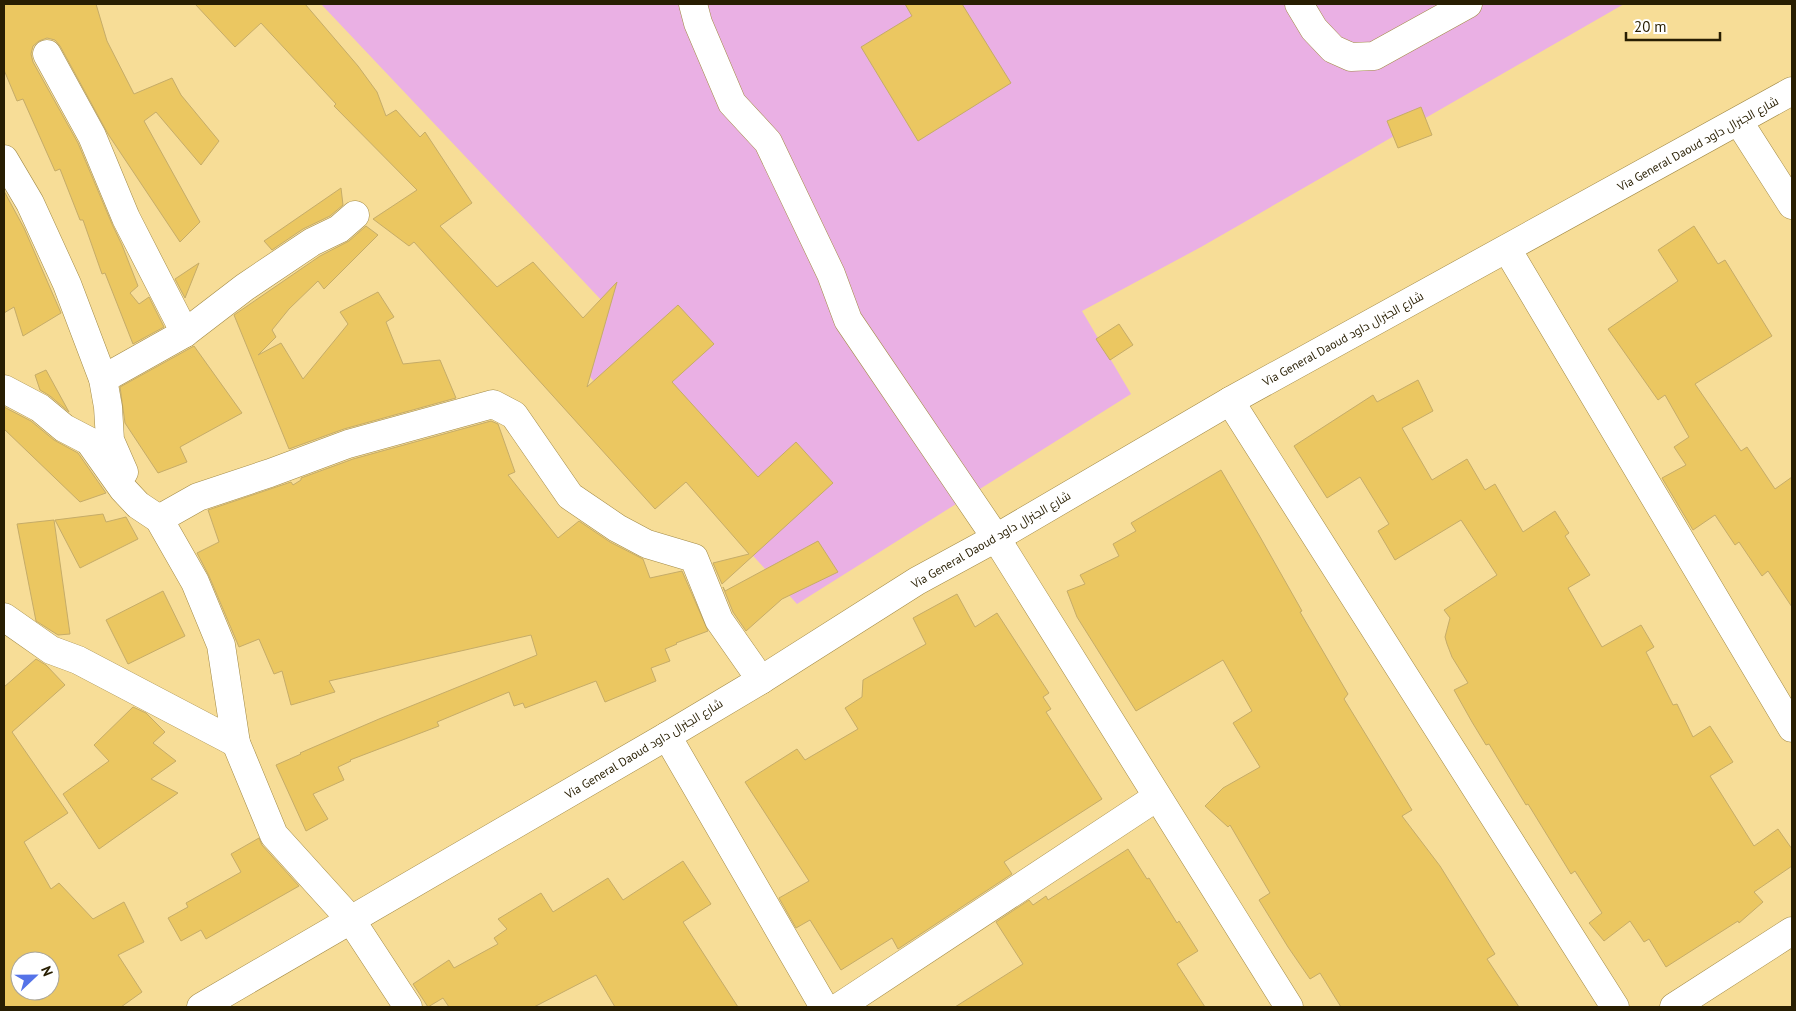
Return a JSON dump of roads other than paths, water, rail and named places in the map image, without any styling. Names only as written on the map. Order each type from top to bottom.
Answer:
[{"type":"street","points":[[693,4],[698,23],[732,103],[768,142],[831,274],[848,320],[996,538],[1289,1007]]},
{"type":"street","points":[[1299,4],[1314,29],[1333,49],[1351,57],[1374,56],[1468,4]]},
{"type":"street","points":[[47,54],[92,136],[126,218],[185,333]]},
{"type":"street","name":"Via General Daoud شارع الجنرال داود","points":[[200,1007],[667,736],[761,680],[917,581],[996,538],[1230,401],[1739,122],[1792,91]]},
{"type":"street","points":[[1739,122],[1792,205]]},
{"type":"street","points":[[4,160],[30,203],[67,284],[103,379],[108,407],[110,440],[149,512],[195,582],[221,645],[236,743],[274,835],[351,920],[408,1007]]},
{"type":"street","points":[[103,379],[185,333],[245,287],[312,242],[339,229],[355,215]]},
{"type":"street","points":[[1507,249],[1792,728]]},
{"type":"street","points":[[4,389],[40,408],[64,428],[89,440],[123,489],[149,512]]},
{"type":"street","points":[[1230,401],[1615,1007]]},
{"type":"street","points":[[149,512],[270,473],[348,444],[493,404],[514,415],[570,496],[617,528],[647,544],[694,558],[719,620],[761,680]]},
{"type":"street","points":[[4,617],[51,650],[78,660],[236,743]]},
{"type":"street","points":[[667,736],[824,1007]]},
{"type":"street","points":[[839,1007],[1157,797]]},
{"type":"street","points":[[1674,1007],[1792,930]]}]
